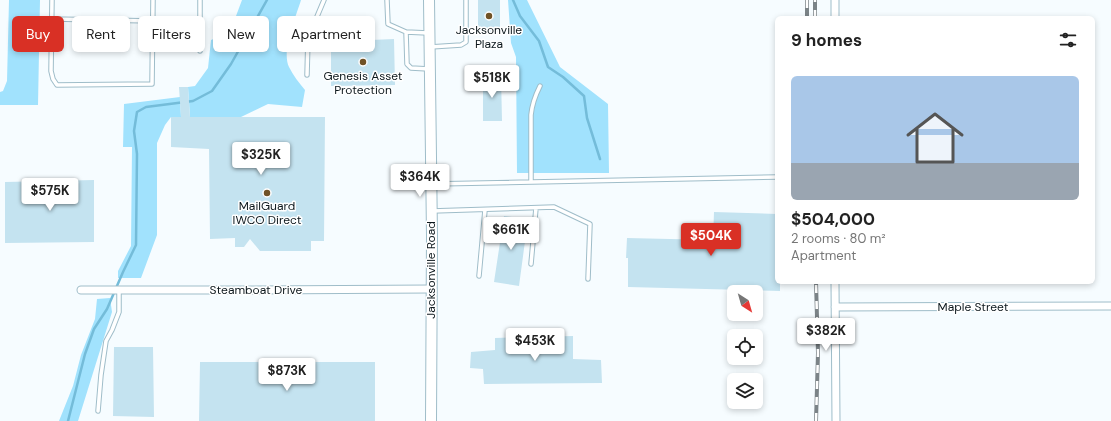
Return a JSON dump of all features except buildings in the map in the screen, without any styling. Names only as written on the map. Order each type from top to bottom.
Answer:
[{"type":"main road","name":"Jacksonville Road","points":[[429,0],[430,184],[432,236],[431,421]]},
{"type":"street","points":[[835,0],[835,16]]},
{"type":"street","points":[[835,284],[836,421]]},
{"type":"street","name":"Steamboat Drive","points":[[81,290],[431,289]]},
{"type":"street","name":"Maple Street","points":[[835,307],[1111,306]]},
{"type":"lane","points":[[52,0],[52,16]]},
{"type":"lane","points":[[153,16],[154,0]]},
{"type":"lane","points":[[200,0],[200,16]]},
{"type":"lane","points":[[307,75],[308,38],[324,0]]},
{"type":"lane","points":[[387,0],[388,24],[406,32],[429,33]]},
{"type":"lane","points":[[430,47],[461,45],[466,42],[466,0]]},
{"type":"lane","points":[[64,19],[138,21]]},
{"type":"lane","points":[[406,32],[407,64],[411,68],[430,69]]},
{"type":"lane","points":[[51,52],[51,70],[53,79],[57,85],[152,84],[153,52]]},
{"type":"lane","points":[[531,182],[532,104],[540,86]]},
{"type":"lane","points":[[430,184],[775,177]]},
{"type":"lane","points":[[530,264],[536,208]]},
{"type":"lane","points":[[431,212],[554,208],[590,224],[588,279]]},
{"type":"lane","points":[[479,276],[485,210]]},
{"type":"lane","points":[[98,411],[106,341],[119,312],[119,290]]},
{"type":"shaded area","points":[[9,0],[40,0],[40,16],[12,16],[12,52],[39,52],[38,105],[0,105],[0,92],[3,91],[7,81]]},
{"type":"shaded area","points":[[242,0],[301,0],[296,16],[277,16],[277,52],[287,52],[289,67],[305,90],[302,107],[268,104],[241,117],[190,117],[188,87],[195,86],[208,68],[211,40],[213,39],[213,52],[269,52],[269,16],[236,16]]},
{"type":"shaded area","points":[[508,0],[527,0],[560,67],[608,104],[609,173],[517,173],[516,57],[511,43]]},
{"type":"shaded area","points":[[180,97],[181,117],[171,117],[165,125],[157,143],[157,235],[141,278],[118,278],[118,271],[131,246],[132,147],[123,147],[124,104]]},
{"type":"shaded area","points":[[110,298],[112,312],[78,421],[59,421],[73,386],[81,355],[95,319],[97,299]]},
{"type":"waterway","points":[[68,421],[85,354],[94,329],[107,309],[136,245],[137,154],[134,131],[137,112],[146,107],[193,101],[212,91],[231,64],[267,0]]},
{"type":"waterway","points":[[513,0],[520,16],[539,41],[548,67],[563,77],[584,96],[587,118],[600,159]]},
{"type":"railway","points":[[807,0],[807,16]]},
{"type":"railway","points":[[815,0],[815,16]]},
{"type":"railway","points":[[816,284],[818,353],[816,421]]},
{"type":"place","name":"Jacksonville Plaza","points":[[489,16]]},
{"type":"place","name":"Genesis Asset Protection","points":[[363,62]]},
{"type":"place","name":"MailGuard IWCO Direct","points":[[267,193]]}]
